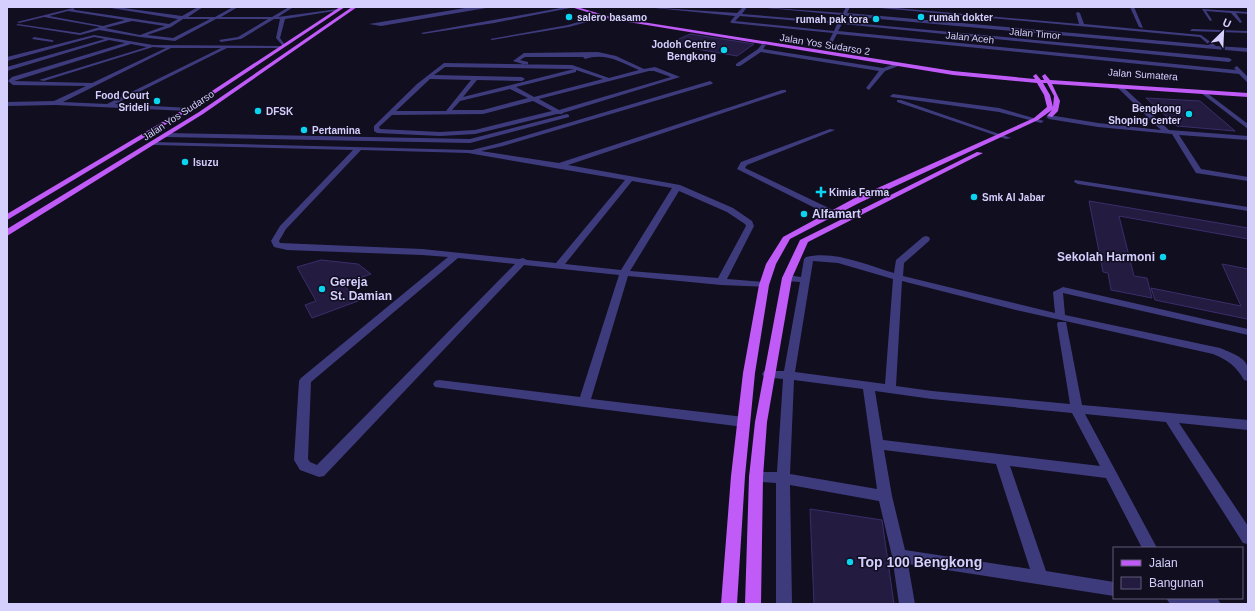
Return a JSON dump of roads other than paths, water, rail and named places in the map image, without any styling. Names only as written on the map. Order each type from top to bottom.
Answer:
[{"type":"main road","name":"Jalan Yos Sudarso","points":[[7,233],[154,143],[260,74],[292,49],[356,7]]},
{"type":"main road","name":"Jalan Yos Sudarso 2","points":[[573,7],[610,18],[898,65],[953,73],[1042,79]]},
{"type":"main road","name":"Jalan Yos Sudarso","points":[[7,218],[155,127],[188,109],[281,46],[340,9]]},
{"type":"main road","name":"Jalan Yos Sudarso 2","points":[[610,18],[683,26],[951,69],[1042,79]]},
{"type":"main road","points":[[775,45],[780,41]]},
{"type":"main road","points":[[753,604],[756,477],[768,374],[787,278],[804,240],[1042,119],[1057,109],[1058,98],[1042,79]]},
{"type":"main road","name":"Jalan Sumatera","points":[[1042,79],[1248,95]]},
{"type":"main road","name":"Jalan Sumatera","points":[[1042,79],[1248,91]]},
{"type":"main road","points":[[201,100],[217,101]]},
{"type":"main road","points":[[155,127],[176,128]]},
{"type":"main road","points":[[729,604],[738,476],[749,373],[764,285],[771,264],[787,237],[832,213],[1005,137]]},
{"type":"street","points":[[80,7],[17,24],[80,34]]},
{"type":"street","points":[[107,7],[184,18],[283,18],[340,9]]},
{"type":"street","points":[[140,36],[169,26],[201,7]]},
{"type":"street","points":[[55,103],[173,43],[213,18],[236,7]]},
{"type":"street","points":[[479,7],[371,24],[381,25],[490,7]]},
{"type":"street","points":[[423,33],[494,22],[573,7]]},
{"type":"street","name":"Jalan Timor","points":[[647,7],[840,23],[1229,60]]},
{"type":"street","points":[[738,14],[745,7]]},
{"type":"street","points":[[760,7],[1248,50]]},
{"type":"street","points":[[827,49],[848,7]]},
{"type":"street","points":[[871,7],[999,16],[1082,26],[1201,36],[1204,40],[1217,47],[1248,81]]},
{"type":"street","points":[[1132,7],[1141,27]]},
{"type":"street","points":[[34,82],[153,46],[173,43],[231,41],[275,18],[290,8]]},
{"type":"street","points":[[1210,20],[1203,10],[1248,8]]},
{"type":"street","points":[[1233,9],[1248,13]]},
{"type":"street","points":[[1233,9],[1240,22]]},
{"type":"street","points":[[67,10],[169,26]]},
{"type":"street","points":[[105,16],[130,10]]},
{"type":"street","points":[[1078,13],[1082,26]]},
{"type":"street","name":"Jalan Aceh","points":[[738,14],[732,22],[1240,72]]},
{"type":"street","points":[[492,39],[570,26],[602,16]]},
{"type":"street","points":[[998,27],[999,16]]},
{"type":"street","points":[[42,17],[105,27]]},
{"type":"street","points":[[98,29],[173,43],[226,47],[281,46],[278,38],[283,18]]},
{"type":"street","points":[[7,52],[130,20]]},
{"type":"street","points":[[54,30],[81,23]]},
{"type":"street","points":[[1120,29],[1141,27],[1174,30],[1248,32]]},
{"type":"street","points":[[7,58],[91,37],[153,46]]},
{"type":"street","points":[[34,38],[52,41]]},
{"type":"street","points":[[7,69],[111,39]]},
{"type":"street","points":[[7,90],[14,78],[130,43]]},
{"type":"street","points":[[738,65],[760,50],[765,43]]},
{"type":"street","points":[[109,104],[226,47]]},
{"type":"street","points":[[760,50],[883,70],[898,65]]},
{"type":"street","points":[[391,114],[447,114],[483,112],[643,70],[655,69],[677,77],[558,112],[468,133],[433,134],[377,131],[376,127],[428,77],[444,65],[574,66],[589,54]]},
{"type":"street","points":[[607,79],[574,66],[516,61],[524,55],[589,54],[613,56],[643,70]]},
{"type":"street","points":[[7,69],[28,73]]},
{"type":"street","points":[[458,100],[581,69]]},
{"type":"street","points":[[869,88],[883,70]]},
{"type":"street","points":[[428,77],[476,77],[534,80]]},
{"type":"street","points":[[447,114],[476,77]]},
{"type":"street","points":[[13,82],[92,84]]},
{"type":"street","points":[[468,151],[501,145],[710,83]]},
{"type":"street","points":[[166,135],[470,141],[567,116],[509,86]]},
{"type":"street","points":[[1118,86],[1171,133],[1199,171],[1248,179]]},
{"type":"street","points":[[558,165],[784,90]]},
{"type":"street","points":[[1203,92],[1248,127]]},
{"type":"street","points":[[1005,137],[912,106],[893,96],[999,110],[1042,119],[1171,133],[1248,138]]},
{"type":"street","points":[[7,104],[109,104],[188,109]]},
{"type":"street","points":[[832,130],[744,164],[741,169],[832,213]]},
{"type":"street","points":[[339,149],[348,139]]},
{"type":"street","points":[[154,143],[339,149],[468,151],[558,165],[678,188],[730,210],[749,223],[750,226],[721,282]]},
{"type":"street","points":[[358,149],[284,228],[275,241],[277,245],[287,247],[422,252],[522,261],[624,273],[764,285]]},
{"type":"street","points":[[559,266],[630,178]]},
{"type":"street","points":[[1078,182],[1248,209]]},
{"type":"street","points":[[584,403],[624,273],[678,188]]},
{"type":"street","points":[[890,389],[900,262],[926,239]]},
{"type":"street","points":[[457,255],[305,381],[301,460],[305,466],[319,472],[522,261]]},
{"type":"street","points":[[784,604],[783,478],[789,375],[809,259],[818,256],[1061,320],[1216,350],[1233,357],[1238,361],[1248,377]]},
{"type":"street","points":[[787,278],[805,280]]},
{"type":"street","points":[[1149,547],[1077,410],[1061,320],[1058,292],[1062,290],[1248,332]]},
{"type":"street","points":[[768,374],[789,375],[890,389],[1077,410],[1248,425]]},
{"type":"street","points":[[439,384],[744,422]]},
{"type":"street","points":[[868,386],[885,496],[899,556],[907,604]]},
{"type":"street","points":[[1169,417],[1248,538]]},
{"type":"street","points":[[876,444],[1002,461],[1111,473]]},
{"type":"street","points":[[1002,461],[1040,578]]},
{"type":"street","points":[[756,477],[783,478],[885,496]]},
{"type":"street","points":[[899,556],[1113,589]]},
{"type":"street","points":[[1182,599],[1213,604]]},
{"type":"place","name":"salero basamo","points":[[569,17]]},
{"type":"place","name":"rumah dokter","points":[[921,17]]},
{"type":"place","name":"rumah pak tora","points":[[876,19]]},
{"type":"place","name":"Jodoh Centre Bengkong","points":[[724,50]]},
{"type":"place","name":"Food Court Srideli","points":[[157,101]]},
{"type":"place","name":"DFSK","points":[[258,111]]},
{"type":"place","name":"Bengkong Shoping center","points":[[1189,114]]},
{"type":"place","name":"Pertamina","points":[[304,130]]},
{"type":"place","name":"Isuzu","points":[[185,162]]},
{"type":"place","name":"Kimia Farma","points":[[821,192]]},
{"type":"place","name":"Smk Al Jabar","points":[[974,197]]},
{"type":"place","name":"Alfamart","points":[[804,214]]},
{"type":"place","name":"Sekolah Harmoni","points":[[1163,257]]},
{"type":"place","name":"Gereja St. Damian","points":[[322,289]]},
{"type":"place","name":"Top 100 Bengkong","points":[[850,562]]}]
